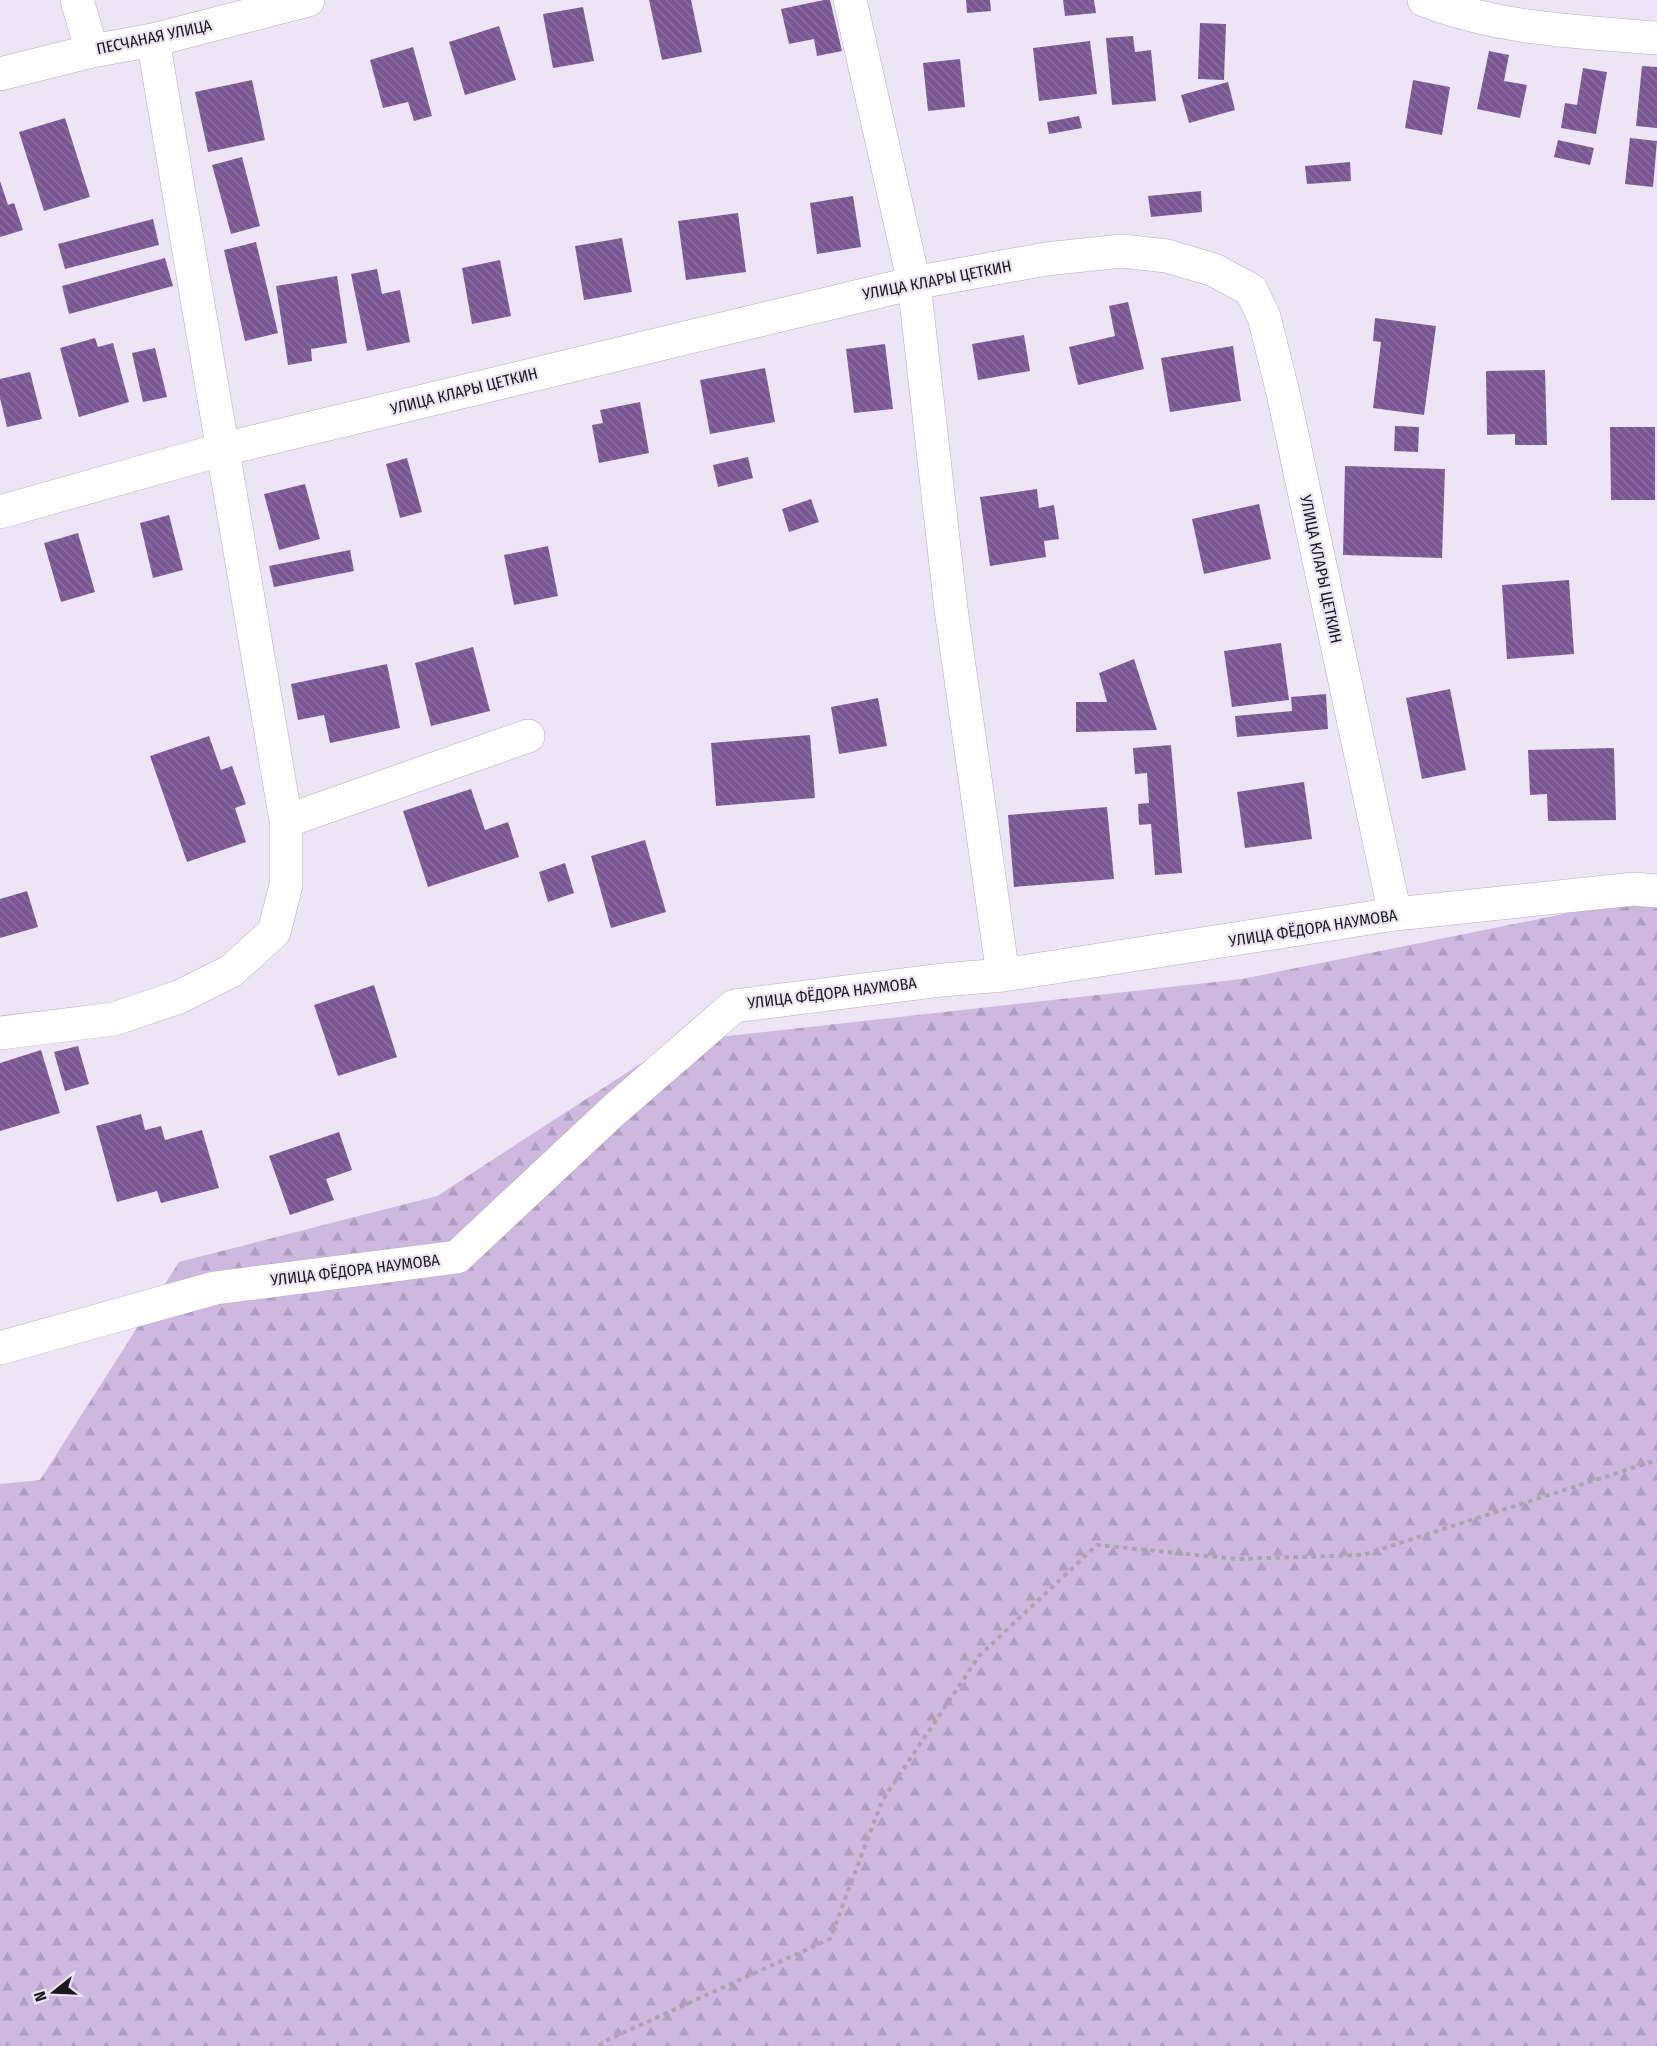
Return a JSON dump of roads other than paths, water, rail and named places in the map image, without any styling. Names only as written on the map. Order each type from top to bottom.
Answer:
[{"type":"street","points":[[77,0],[92,51]]},
{"type":"street","name":"ПЕСЧАНАЯ УЛИЦА","points":[[0,74],[92,51],[153,40],[308,0]]},
{"type":"street","points":[[850,0],[914,283],[951,609],[1003,975]]},
{"type":"street","points":[[1424,0],[1460,14],[1544,29],[1657,38]]},
{"type":"street","points":[[0,1033],[114,1019],[179,998],[231,971],[274,932],[286,885],[286,822],[153,40]]},
{"type":"street","name":"УЛИЦА КЛАРЫ ЦЕТКИН","points":[[0,512],[224,449],[914,283],[1046,259],[1122,251],[1167,256],[1214,270],[1251,290],[1264,317],[1283,393],[1395,915]]},
{"type":"street","points":[[286,822],[528,736]]},
{"type":"street","name":"УЛИЦА ФЁДОРА НАУМОВА","points":[[0,1348],[215,1288],[457,1257],[613,1111],[734,1006],[942,980],[1003,975],[1395,915],[1634,889],[1657,891]]}]
